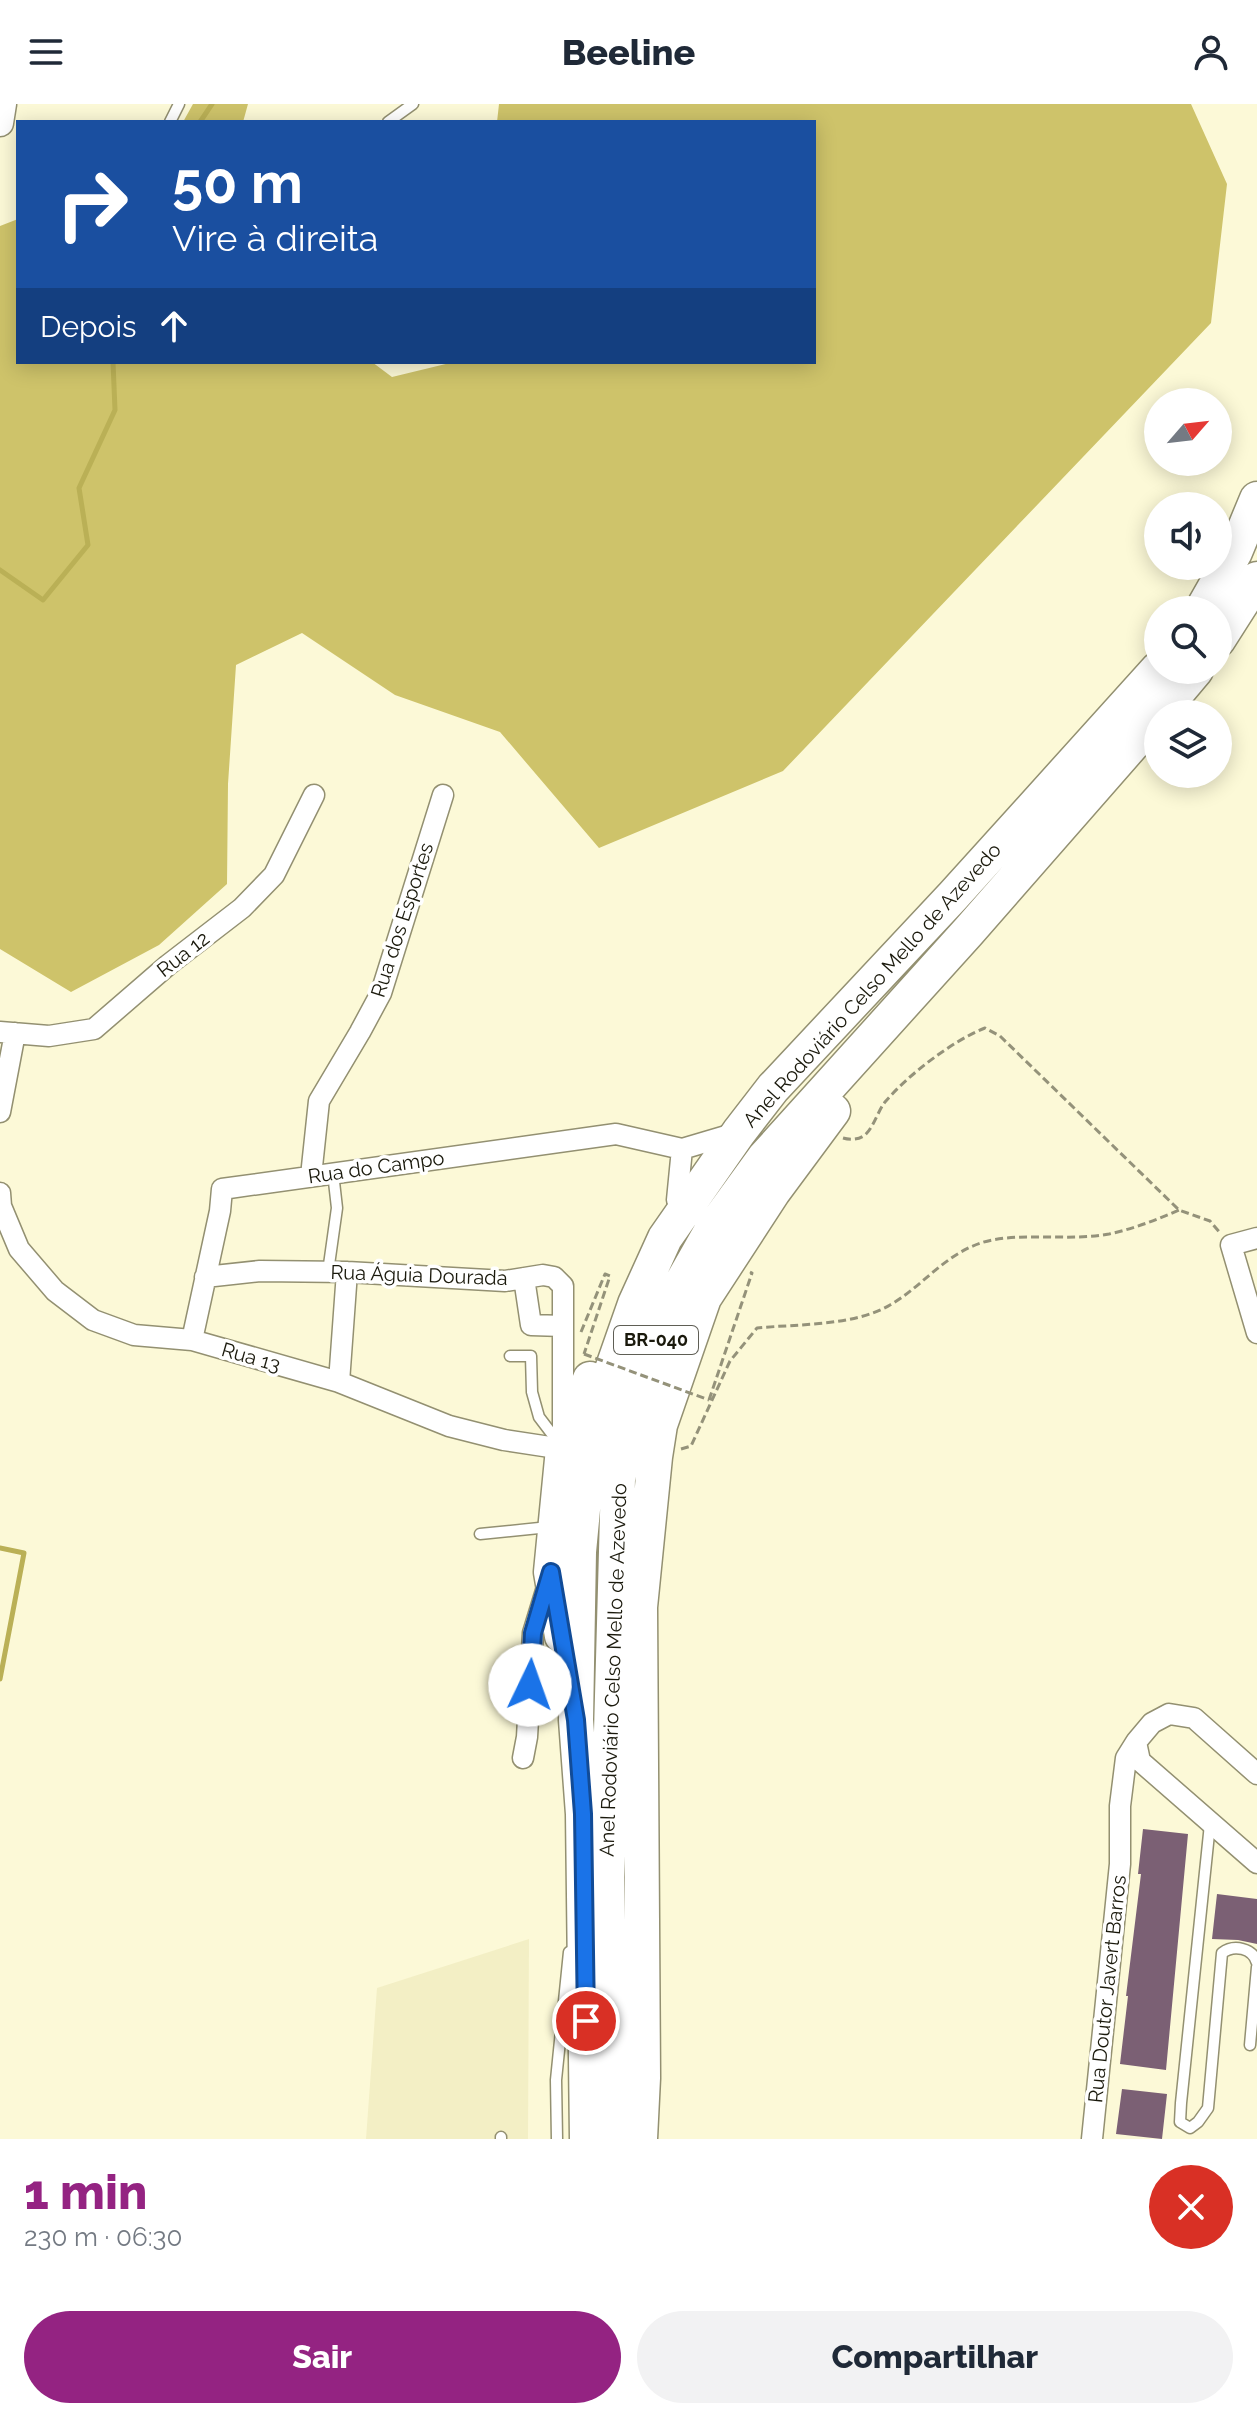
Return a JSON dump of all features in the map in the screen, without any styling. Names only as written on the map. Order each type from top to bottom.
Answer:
[{"type":"highway","points":[[1210,596],[1235,552],[1257,499]]},
{"type":"highway","points":[[1232,618],[1257,579]]},
{"type":"highway","name":"Anel Rodoviário Celso Mello de Azevedo","points":[[587,2139],[583,1814],[576,1720],[579,1552],[586,1478],[601,1401],[635,1304],[665,1238],[773,1088],[953,896],[1144,684]]},
{"type":"highway","name":"Anel Rodoviário Celso Mello de Azevedo","points":[[1171,700],[1184,684]]},
{"type":"highway","name":"Anel Rodoviário Celso Mello de Azevedo","points":[[613,2139],[607,1877],[618,1479],[638,1391],[668,1307],[711,1231],[764,1158],[1144,732]]},
{"type":"highway","points":[[640,2139],[643,2078],[640,1607],[660,1425],[682,1384],[704,1298],[773,1192],[857,1078],[944,975],[968,932]]},
{"type":"highway","points":[[576,1720],[551,1572],[563,1449],[643,1247],[677,1200],[713,1169]]},
{"type":"street","points":[[0,123],[3,104]]},
{"type":"street","name":"Rua 12","points":[[7,1032],[49,1036],[94,1029],[168,965],[242,908],[274,875],[314,795]]},
{"type":"street","name":"Rua dos Esportes","points":[[311,1176],[319,1101],[381,993],[443,795]]},
{"type":"street","points":[[0,1112],[7,1032]]},
{"type":"street","name":"Rua do Campo","points":[[192,1340],[222,1189],[616,1134],[682,1149],[739,1132]]},
{"type":"street","points":[[677,1200],[682,1149]]},
{"type":"street","name":"Rua 13","points":[[0,1193],[1,1206],[19,1249],[55,1291],[93,1320],[134,1335],[192,1340],[339,1382],[449,1426],[504,1440],[563,1449]]},
{"type":"street","points":[[1257,1238],[1231,1245],[1257,1333]]},
{"type":"street","name":"Rua Águia Dourada","points":[[205,1277],[260,1271],[505,1281],[543,1275],[554,1277],[563,1286],[563,1449]]},
{"type":"street","points":[[338,1272],[339,1382]]},
{"type":"street","points":[[524,1278],[531,1325],[563,1326]]},
{"type":"street","points":[[523,1758],[533,1633],[551,1572]]},
{"type":"street","points":[[1257,1774],[1194,1718],[1169,1714],[1152,1723],[1136,1742],[1140,1761],[1257,1863]]},
{"type":"street","name":"Rua Doutor Javert Barros","points":[[1092,2139],[1120,1864],[1120,1806],[1126,1758],[1136,1742]]},
{"type":"street","name":"Rua Doutor Javert Barros","points":[[1120,1839],[1131,1788],[1136,1781],[1145,1777],[1159,1779]]},
{"type":"lane","points":[[391,120],[413,104]]},
{"type":"lane","points":[[333,1173],[338,1272]]},
{"type":"lane","points":[[510,1356],[531,1356],[532,1392],[539,1417],[563,1449]]},
{"type":"lane","points":[[480,1534],[556,1526]]},
{"type":"lane","points":[[572,1924],[583,1814]]},
{"type":"lane","points":[[1210,1822],[1181,2103],[1180,2122],[1185,2127],[1190,2128],[1198,2122],[1208,2108],[1222,1953],[1232,1948],[1251,1951],[1257,1965],[1250,2045]]},
{"type":"lane","points":[[557,2139],[556,2080],[570,1939]]},
{"type":"path","points":[[822,1127],[829,1134],[850,1141],[865,1135],[885,1103],[914,1075],[967,1035],[985,1028],[1000,1036],[1179,1210],[1210,1221],[1231,1245]]},
{"type":"path","points":[[655,1457],[691,1446],[727,1369],[757,1328],[857,1317],[887,1307],[912,1291],[951,1257],[991,1240],[1107,1234],[1152,1222],[1179,1210]]},
{"type":"path","points":[[563,1357],[575,1348],[605,1274],[610,1276],[584,1354],[709,1400],[752,1273],[744,1268]]},
{"type":"path","points":[[720,1366],[727,1369]]},
{"type":"shaded area","points":[[193,104],[248,104],[244,120],[184,120]]},
{"type":"shaded area","points":[[499,104],[1191,104],[1227,184],[1211,323],[1149,388],[1144,388],[1144,393],[783,771],[599,848],[500,732],[395,695],[302,633],[236,665],[228,784],[227,884],[159,945],[71,992],[0,949],[0,226],[16,220],[16,364],[375,364],[392,377],[446,364],[816,364],[816,120],[497,120]]},
{"type":"shaded area","points":[[529,1939],[528,2139],[366,2139],[377,1988]]},
{"type":"building","points":[[1143,1829],[1188,1834],[1166,2070],[1120,2064]]},
{"type":"building","points":[[1217,1894],[1257,1899],[1257,1944],[1212,1939]]},
{"type":"building","points":[[1122,2089],[1167,2094],[1162,2139],[1116,2134]]},
{"type":"waterway","points":[[201,120],[212,104]]},
{"type":"waterway","points":[[0,570],[43,600],[88,545],[79,488],[115,410],[113,364]]},
{"type":"waterway","points":[[0,1548],[24,1553],[0,1679]]},
{"type":"route","points":[[530,1685],[533,1633],[551,1572],[576,1720],[581,1783],[586,2021]]}]
